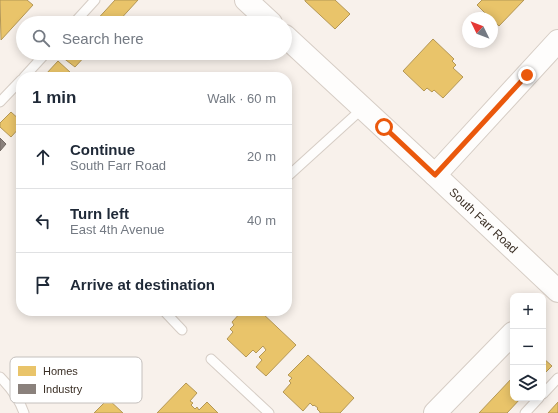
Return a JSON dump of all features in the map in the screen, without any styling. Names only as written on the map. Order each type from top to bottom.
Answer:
[{"type":"street","points":[[246,0],[263,16]]},
{"type":"street","points":[[435,175],[558,41]]},
{"type":"street","name":"South Farr Road","points":[[292,42],[435,175],[552,294]]},
{"type":"street","points":[[435,413],[510,336]]},
{"type":"lane","points":[[80,16],[95,0]]},
{"type":"lane","points":[[29,72],[40,60]]},
{"type":"lane","points":[[0,102],[16,85]]},
{"type":"lane","points":[[292,172],[363,108]]},
{"type":"lane","points":[[169,316],[182,330]]},
{"type":"lane","points":[[211,358],[269,413]]},
{"type":"lane","points":[[0,377],[10,386]]},
{"type":"lane","points":[[546,391],[558,378]]},
{"type":"lane","points":[[525,413],[536,401]]},
{"type":"lane","points":[[21,403],[24,413]]},
{"type":"building: Homes","points":[[0,0],[27,0],[33,5],[23,16],[16,16],[16,24],[1,40]]},
{"type":"building: Homes","points":[[115,0],[138,0],[123,16],[100,16]]},
{"type":"building: Homes","points":[[305,0],[335,0],[350,14],[335,29]]},
{"type":"building: Homes","points":[[482,0],[524,0],[499,26],[498,12],[484,12],[477,5]]},
{"type":"building: Homes","points":[[433,39],[454,59],[452,61],[456,65],[453,68],[463,77],[443,98],[434,90],[432,92],[427,88],[424,91],[403,71]]},
{"type":"building: Homes","points":[[66,60],[82,60],[75,67]]},
{"type":"building: Homes","points":[[58,61],[70,72],[48,72]]},
{"type":"building: Homes","points":[[11,112],[16,116],[16,132],[11,137],[0,127],[0,123]]},
{"type":"building: Homes","points":[[237,316],[265,316],[296,345],[266,376],[256,367],[262,360],[259,357],[266,350],[263,346],[256,353],[253,350],[246,357],[227,339],[233,332],[230,329],[234,325],[232,322]]},
{"type":"building: Homes","points":[[308,355],[354,398],[340,413],[320,413],[317,409],[318,408],[310,403],[303,411],[283,392],[291,383],[289,381],[292,378],[288,375]]},
{"type":"building: Homes","points":[[546,361],[552,366],[546,372]]},
{"type":"building: Homes","points":[[510,380],[510,401],[518,401],[507,413],[479,413]]},
{"type":"building: Homes","points":[[186,383],[197,393],[190,401],[193,403],[191,405],[195,409],[197,407],[199,410],[207,402],[218,413],[157,413]]},
{"type":"building: Homes","points":[[558,402],[558,413],[548,413]]},
{"type":"building: Homes","points":[[104,403],[112,403],[123,413],[94,413]]},
{"type":"building: Industry","points":[[0,138],[6,144],[0,151]]},
{"type":"route","points":[[384,127],[435,175],[527,75]]}]
